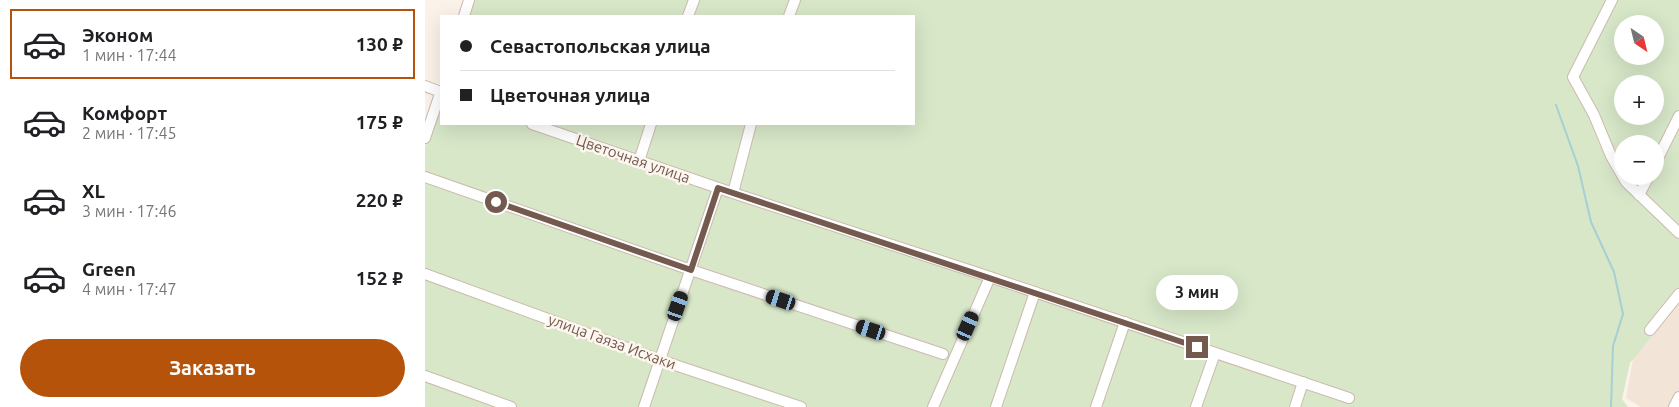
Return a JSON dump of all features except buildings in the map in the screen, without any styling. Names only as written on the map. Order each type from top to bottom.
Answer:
[{"type":"street","points":[[464,15],[469,0]]},
{"type":"street","points":[[688,15],[694,0]]},
{"type":"street","points":[[789,15],[795,0]]},
{"type":"street","points":[[1612,0],[1573,77],[1594,115],[1611,156],[1626,182],[1679,234]]},
{"type":"street","points":[[425,86],[440,92]]},
{"type":"street","points":[[425,138],[440,95]]},
{"type":"street","points":[[1664,146],[1679,116]]},
{"type":"street","name":"Цветочная улица","points":[[535,125],[718,188],[1349,398]]},
{"type":"street","points":[[639,161],[651,125]]},
{"type":"street","points":[[733,193],[751,125]]},
{"type":"street","points":[[425,177],[691,270],[943,354]]},
{"type":"street","points":[[1639,195],[1644,185]]},
{"type":"street","points":[[643,407],[718,188]]},
{"type":"street","name":"улица Гаяза Исхаки","points":[[425,274],[660,360],[801,407]]},
{"type":"street","points":[[933,407],[990,277]]},
{"type":"street","points":[[996,407],[1035,292]]},
{"type":"street","points":[[1650,330],[1679,294]]},
{"type":"street","points":[[1095,407],[1125,322]]},
{"type":"street","points":[[1196,407],[1215,353]]},
{"type":"street","points":[[425,376],[511,407]]},
{"type":"street","points":[[1295,407],[1303,382]]},
{"type":"street","points":[[1674,407],[1679,397]]},
{"type":"shaded area","points":[[1679,298],[1679,407],[1641,407],[1626,398],[1634,353]]},
{"type":"green space","points":[[469,0],[1679,0],[1679,303],[1630,363],[1622,399],[1628,407],[425,407],[425,147],[440,96],[440,125],[915,125],[915,15],[465,15]]},
{"type":"waterway","points":[[1556,105],[1578,166],[1591,222],[1614,272],[1623,314],[1613,346],[1611,407]]},
{"type":"route","points":[[496,202],[691,270],[718,188],[1197,347]]}]
